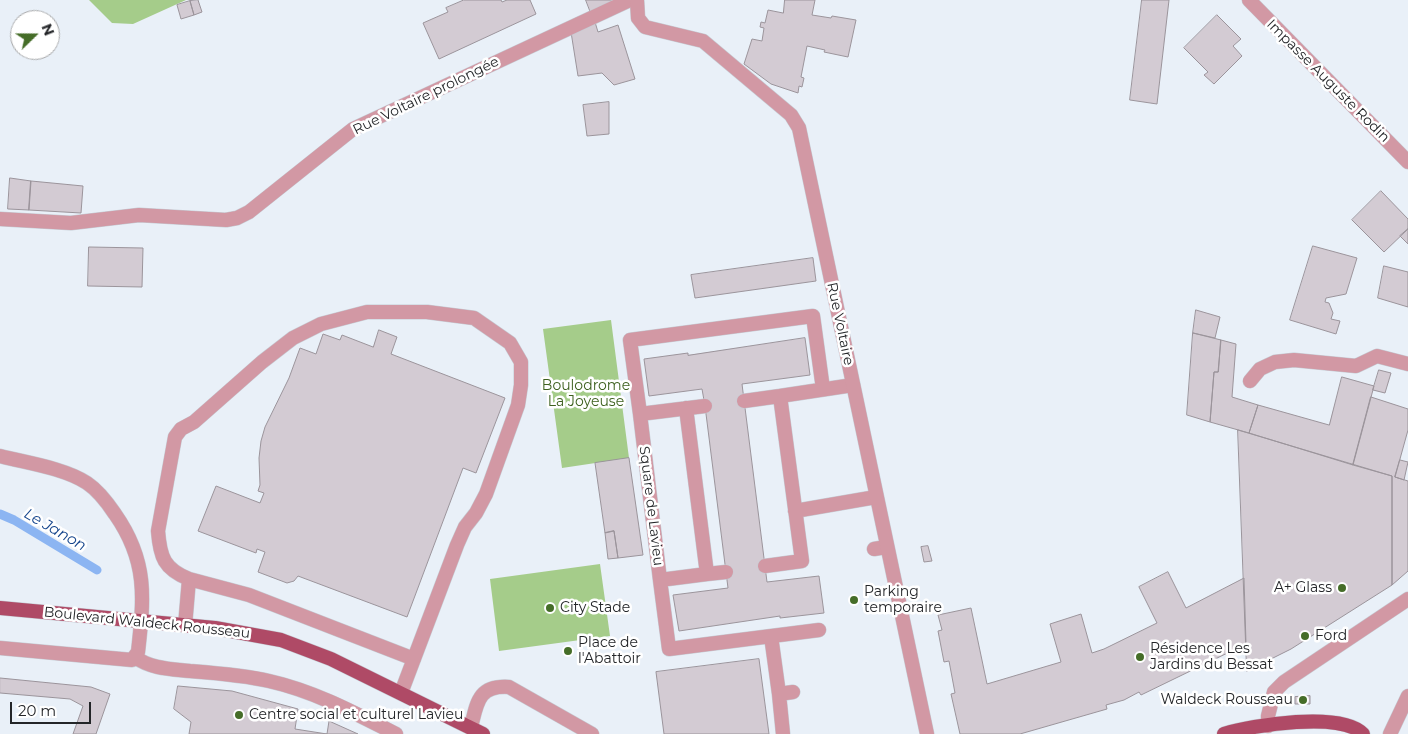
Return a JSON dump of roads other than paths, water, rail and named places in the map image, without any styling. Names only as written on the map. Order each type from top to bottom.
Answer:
[{"type":"main road","name":"Boulevard Waldeck Rousseau","points":[[0,608],[232,630],[281,640],[322,656],[401,693],[475,732]]},
{"type":"main road","points":[[1224,734],[1297,722],[1330,722],[1347,725],[1360,730],[1363,734]]},
{"type":"street","name":"Rue Voltaire prolongée","points":[[0,219],[71,223],[139,215],[226,220],[238,218],[261,204],[353,129],[630,0]]},
{"type":"street","name":"Rue Voltaire","points":[[636,0],[638,18],[645,27],[703,41],[791,115],[799,128],[876,497],[880,548],[926,734]]},
{"type":"street","name":"Impasse Auguste Rodin","points":[[1249,0],[1408,162]]},
{"type":"street","points":[[401,693],[414,659],[457,545],[486,494],[518,405],[521,384],[521,362],[510,343],[474,318],[427,312],[367,312],[321,324],[293,338],[262,362],[194,422],[181,428],[175,437],[158,531],[159,546],[167,565],[179,575],[249,595],[414,659]]},
{"type":"street","name":"Square de Lavieu","points":[[726,572],[660,580],[630,340],[813,316],[823,389]]},
{"type":"street","points":[[1250,381],[1260,369],[1275,362],[1294,360],[1356,366],[1377,356],[1408,364]]},
{"type":"street","points":[[744,401],[853,385]]},
{"type":"street","points":[[765,566],[802,561],[780,396]]},
{"type":"street","points":[[640,414],[705,406]]},
{"type":"street","points":[[686,408],[707,574]]},
{"type":"street","points":[[0,456],[67,474],[87,483],[105,498],[124,526],[135,548],[143,592],[138,652],[132,660],[0,648]]},
{"type":"street","points":[[795,510],[876,497]]},
{"type":"street","points":[[185,626],[189,579]]},
{"type":"street","points":[[660,580],[669,649],[819,630]]},
{"type":"street","points":[[1268,726],[1268,716],[1274,692],[1284,682],[1408,598]]},
{"type":"street","points":[[772,636],[783,734]]},
{"type":"street","points":[[135,658],[146,664],[160,667],[243,676],[268,680],[299,689],[329,701],[396,734]]},
{"type":"street","points":[[475,732],[478,699],[483,693],[500,686],[509,687],[592,734]]},
{"type":"street","points":[[779,694],[793,692]]},
{"type":"street","points":[[1390,734],[1408,696]]},
{"type":"waterway","name":"Le Janon","points":[[0,514],[14,520],[97,570]]},
{"type":"place","name":"A+ Glass","points":[[1342,588]]},
{"type":"place","name":"Parking temporaire","points":[[854,600]]},
{"type":"place","name":"City Stade","points":[[550,608]]},
{"type":"place","name":"Ford","points":[[1305,636]]},
{"type":"place","name":"Place de l'Abattoir","points":[[568,651]]},
{"type":"place","name":"Résidence Les Jardins du Bessat","points":[[1140,657]]},
{"type":"place","name":"Waldeck Rousseau","points":[[1303,700]]},
{"type":"place","name":"Centre social et culturel Lavieu","points":[[239,715]]},
{"type":"park label","name":"Boulodrome La Joyeuse","points":[[586,394]]}]
